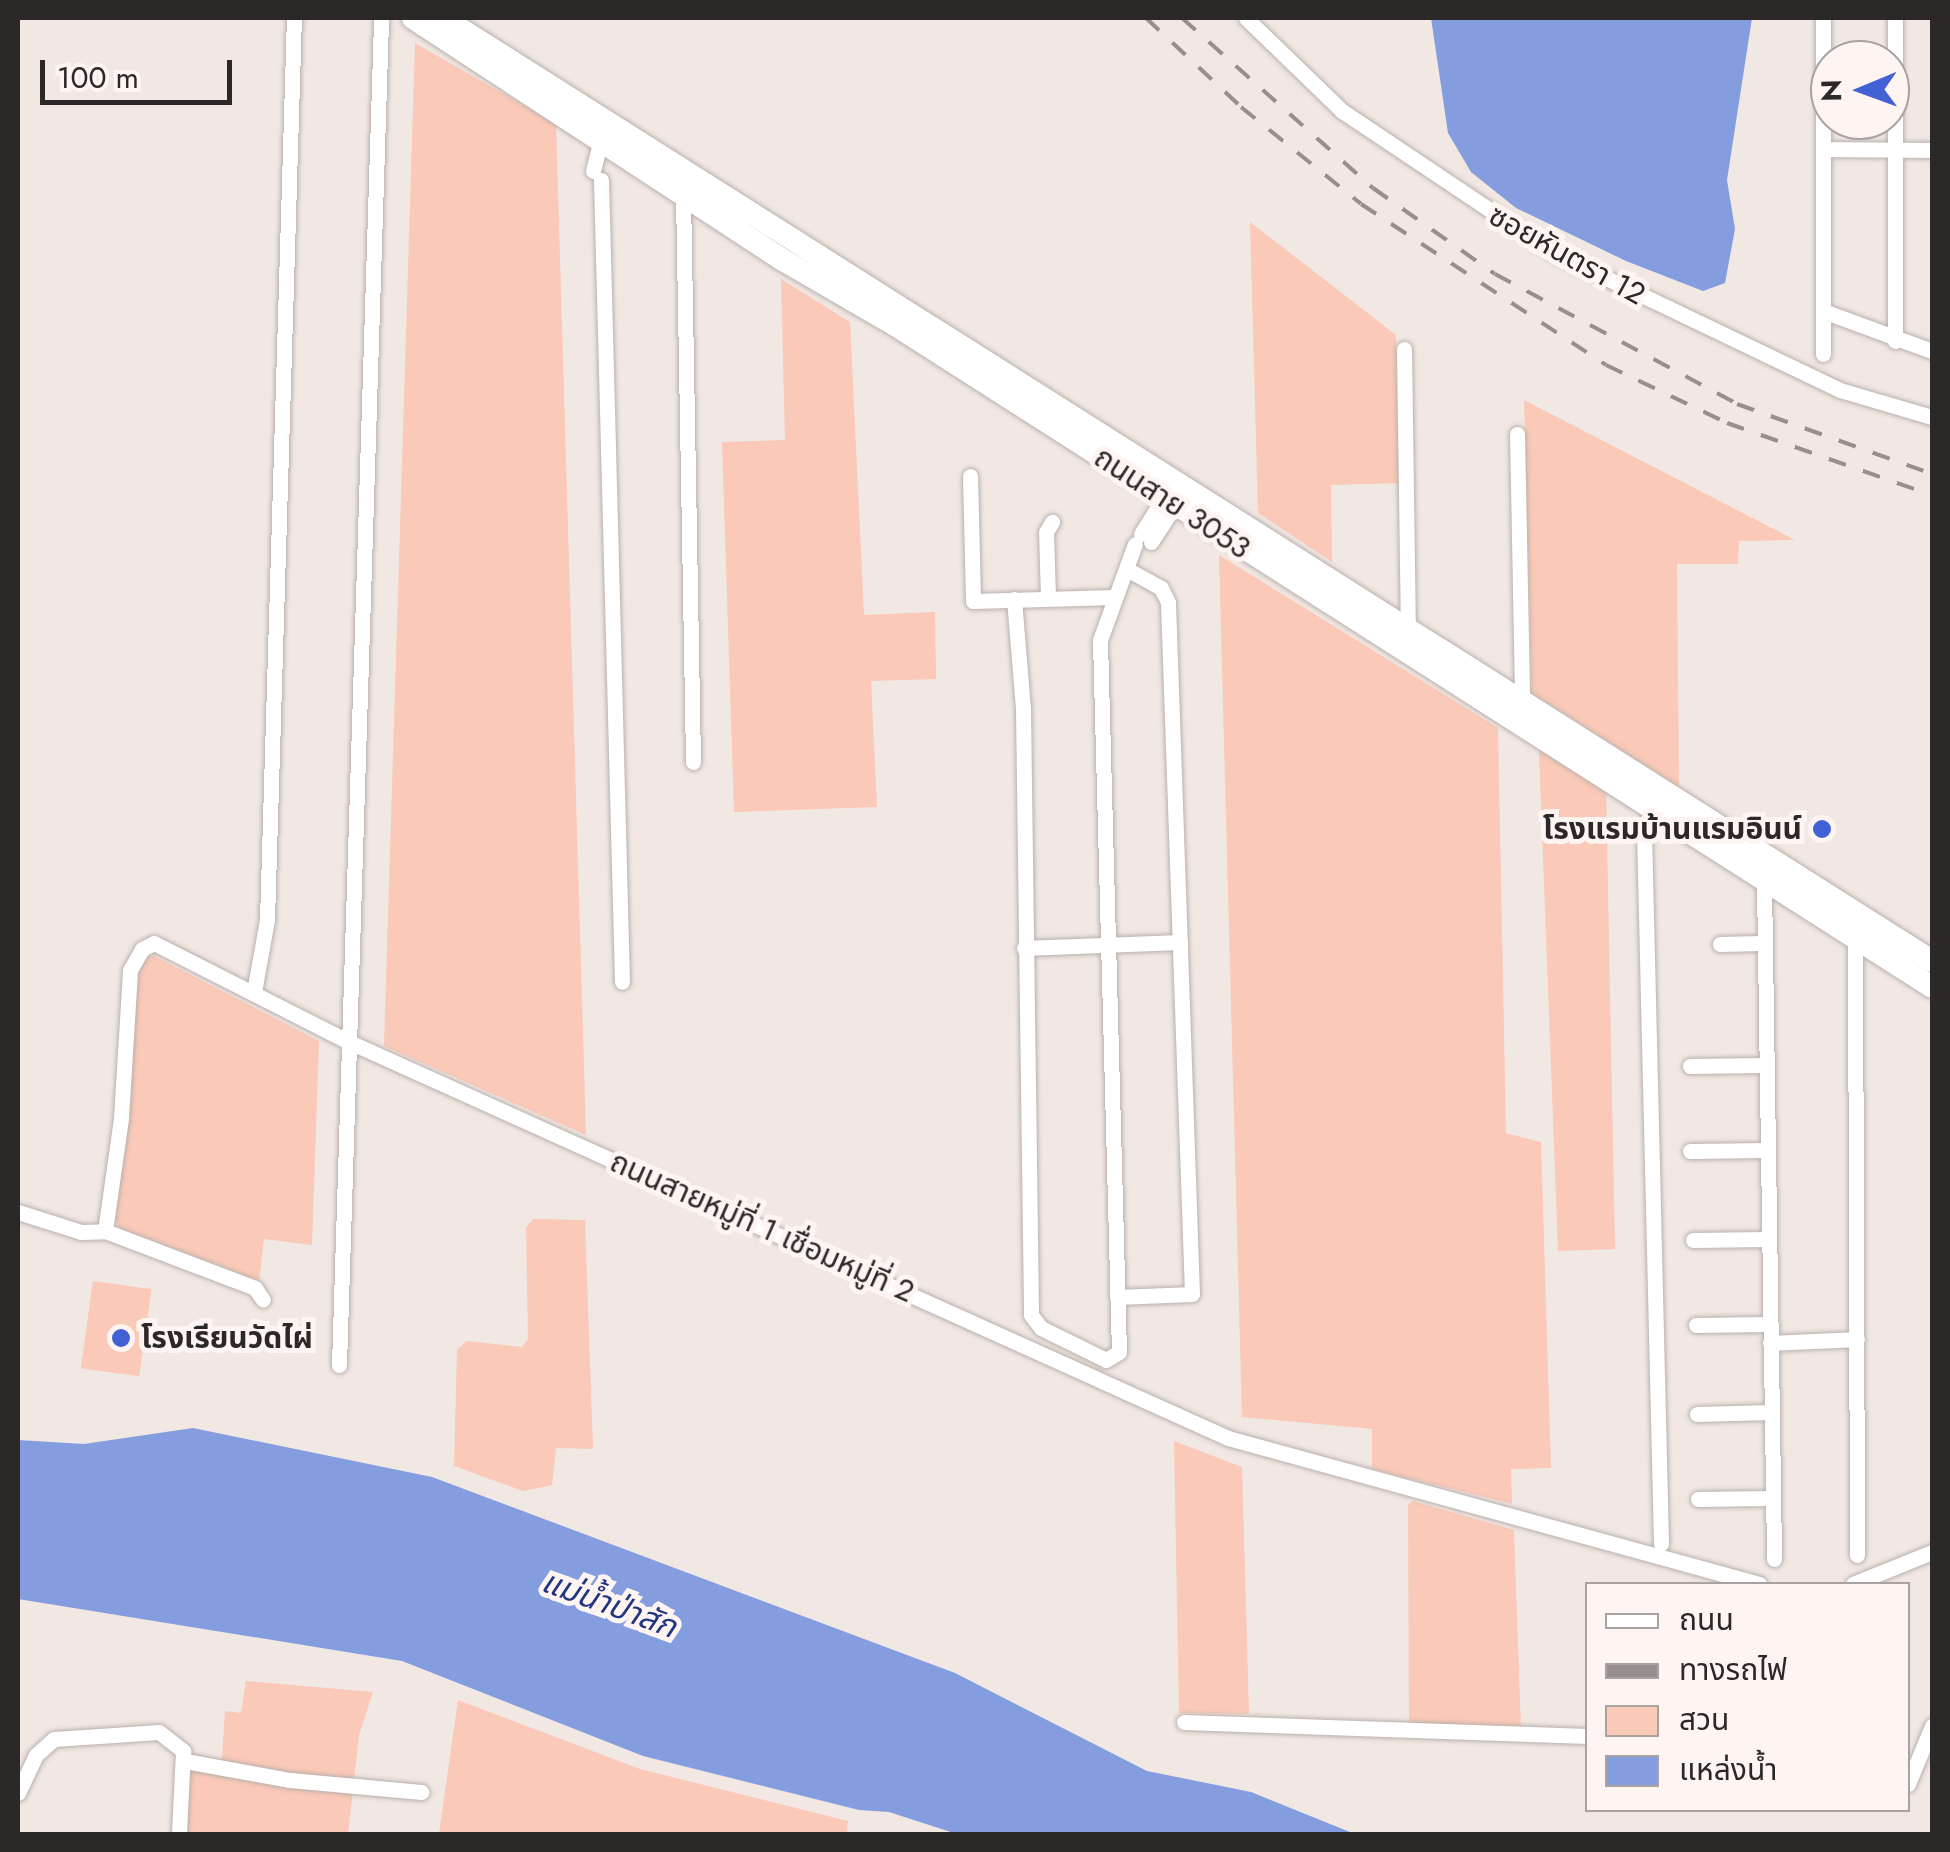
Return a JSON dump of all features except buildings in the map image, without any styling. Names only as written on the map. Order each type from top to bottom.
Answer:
[{"type":"main road","name":"ถนนสาย 3053","points":[[413,18],[683,194],[837,280],[973,387],[1170,501],[1764,882],[1932,961]]},
{"type":"main road","name":"ถนนสาย 3053","points":[[443,18],[837,280],[1522,705],[1855,927],[1932,987]]},
{"type":"street","points":[[254,992],[267,920],[294,18]]},
{"type":"street","points":[[339,1365],[346,1040],[381,18]]},
{"type":"street","name":"ซอยหันตรา 12","points":[[1246,18],[1342,111],[1556,254],[1840,390],[1932,416]]},
{"type":"street","points":[[1823,18],[1823,354]]},
{"type":"street","points":[[1895,18],[1895,341]]},
{"type":"street","points":[[605,141],[597,179],[622,982]]},
{"type":"street","points":[[1823,150],[1932,150]]},
{"type":"street","points":[[683,194],[693,762]]},
{"type":"street","points":[[1823,310],[1895,341],[1932,351]]},
{"type":"street","points":[[1404,349],[1408,632]]},
{"type":"street","points":[[1518,434],[1522,705]]},
{"type":"street","points":[[970,476],[973,600],[1115,596]]},
{"type":"street","points":[[1014,600],[1022,708],[1032,1315],[1040,1328],[1114,1358],[1117,1297],[1104,945],[1100,640],[1130,566],[1170,501]]},
{"type":"street","points":[[1048,598],[1046,532],[1052,522]]},
{"type":"street","points":[[1117,1297],[1192,1294],[1168,602],[1160,588],[1130,566]]},
{"type":"street","points":[[1652,809],[1644,832],[1661,1544]]},
{"type":"street","points":[[1764,882],[1774,1559]]},
{"type":"street","points":[[1855,927],[1857,1555]]},
{"type":"street","points":[[1024,948],[1180,942]]},
{"type":"street","name":"ถนนสายหมู่ที่ 1 เชื่อมหมู่ที่ 2","points":[[104,1231],[121,1118],[130,970],[142,949],[154,943],[346,1040],[1228,1438],[1752,1582]]},
{"type":"street","points":[[1720,944],[1762,943]]},
{"type":"street","points":[[1690,1066],[1764,1064]]},
{"type":"street","points":[[1690,1151],[1766,1150]]},
{"type":"street","points":[[18,1212],[81,1232],[104,1231],[255,1288],[263,1300]]},
{"type":"street","points":[[1693,1240],[1768,1239]]},
{"type":"street","points":[[1696,1326],[1769,1324]]},
{"type":"street","points":[[1770,1343],[1857,1340]]},
{"type":"street","points":[[1698,1414],[1771,1412]]},
{"type":"street","points":[[1698,1500],[1773,1498]]},
{"type":"street","points":[[1857,1582],[1932,1552]]},
{"type":"street","points":[[1184,1722],[1585,1736]]},
{"type":"street","points":[[1910,1779],[1932,1726]]},
{"type":"street","points":[[18,1793],[45,1744],[65,1734],[159,1732],[176,1742],[184,1762],[179,1834]]},
{"type":"street","points":[[184,1762],[290,1780],[422,1792]]},
{"type":"green space","points":[[415,43],[556,124],[586,1135],[384,1046]]},
{"type":"green space","points":[[1250,222],[1396,335],[1399,483],[1331,485],[1332,562],[1258,513]]},
{"type":"green space","points":[[781,279],[850,322],[864,615],[935,612],[936,679],[871,681],[877,807],[734,812],[722,442],[785,440]]},
{"type":"green space","points":[[1524,400],[1795,540],[1739,541],[1738,564],[1677,564],[1679,787],[1532,693]]},
{"type":"green space","points":[[1219,555],[1498,728],[1506,1133],[1541,1142],[1551,1468],[1511,1469],[1512,1504],[1372,1469],[1372,1429],[1242,1417]]},
{"type":"green space","points":[[1544,747],[1606,788],[1615,1249],[1558,1251],[1539,752]]},
{"type":"green space","points":[[154,956],[319,1041],[312,1245],[264,1239],[259,1281],[119,1228],[115,1219],[137,973],[144,957]]},
{"type":"green space","points":[[533,1219],[585,1220],[593,1449],[556,1448],[552,1485],[523,1491],[454,1466],[457,1350],[467,1341],[522,1347],[528,1339],[526,1228]]},
{"type":"green space","points":[[93,1281],[151,1289],[139,1376],[81,1368]]},
{"type":"green space","points":[[1174,1441],[1242,1467],[1249,1714],[1179,1713]]},
{"type":"green space","points":[[1413,1501],[1514,1530],[1521,1730],[1409,1724],[1408,1505]]},
{"type":"green space","points":[[246,1681],[373,1692],[359,1735],[348,1834],[185,1834],[190,1767],[221,1771],[225,1711],[241,1713]]},
{"type":"green space","points":[[458,1700],[640,1769],[848,1821],[847,1834],[439,1834]]},
{"type":"water","points":[[1431,18],[1752,18],[1727,180],[1735,229],[1725,283],[1703,291],[1626,261],[1516,208],[1471,172],[1448,133]]},
{"type":"water","name":"แม่น้ำป่าสัก","points":[[193,1428],[432,1477],[955,1673],[1147,1771],[1251,1792],[1355,1834],[957,1834],[889,1812],[859,1810],[643,1756],[402,1661],[18,1599],[18,1440],[84,1444]]},
{"type":"railway","points":[[1146,18],[1241,107],[1361,204],[1606,365],[1727,423],[1932,495]]},
{"type":"railway","points":[[1182,18],[1373,188],[1495,274],[1737,404],[1932,474]]},
{"type":"place","name":"โรงแรมบ้านแรมอินน์","points":[[1822,829]]},
{"type":"place","name":"โรงเรียนวัดไผ่","points":[[121,1338]]}]
